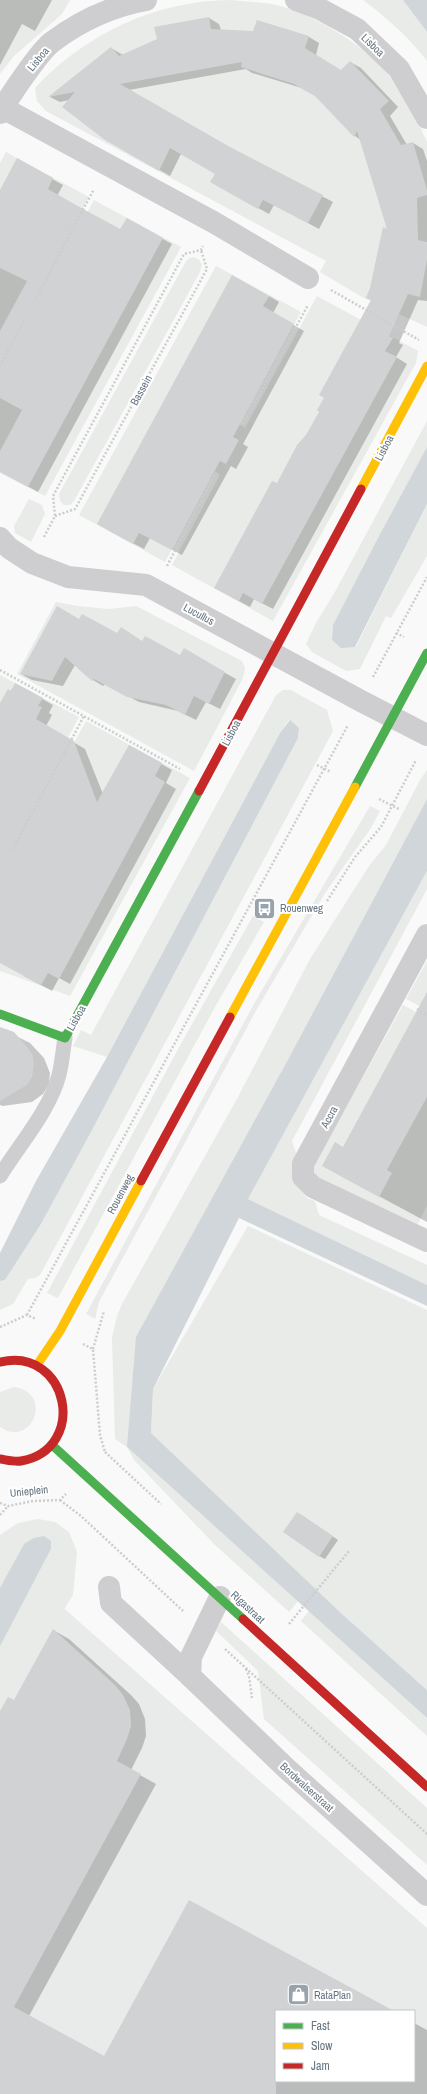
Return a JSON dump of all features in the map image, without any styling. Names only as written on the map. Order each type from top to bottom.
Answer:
[{"type":"street","name":"Lisboa","points":[[1,110],[51,43],[94,9],[146,0]]},
{"type":"street","name":"Lisboa","points":[[296,0],[320,9],[357,29],[399,69],[427,118]]},
{"type":"street","points":[[1,110],[107,164],[215,223],[313,281]]},
{"type":"street","name":"Lisboa","points":[[0,1014],[65,1038],[274,654],[427,366]]},
{"type":"street","name":"Lucullus","points":[[0,538],[9,548],[32,563],[68,577],[146,585],[392,718],[427,735]]},
{"type":"street","name":"Rouenweg","points":[[37,1365],[60,1331],[427,653]]},
{"type":"street","name":"Accra","points":[[427,936],[303,1164],[303,1177],[313,1187],[427,1241]]},
{"type":"street","points":[[0,1362],[14,1360],[37,1365],[50,1374],[59,1386],[64,1400],[65,1415],[62,1430],[52,1445],[37,1456],[15,1462],[0,1459]]},
{"type":"street","name":"Rigastraat","points":[[52,1445],[427,1787]]},
{"type":"street","name":"Bordwalserstraat","points":[[109,1587],[111,1603],[282,1764],[427,1895]]},
{"type":"street","points":[[190,1676],[191,1657],[220,1597]]},
{"type":"lane","points":[[0,1176],[6,1153],[38,1122],[59,1076],[65,1038]]},
{"type":"path","points":[[34,302],[107,164]]},
{"type":"path","points":[[32,563],[55,516],[53,496],[180,260],[184,254],[201,250],[215,223]]},
{"type":"path","name":"Bassein","points":[[55,516],[75,509],[207,269],[201,250]]},
{"type":"path","points":[[243,424],[313,281],[420,340]]},
{"type":"path","points":[[0,366],[24,321]]},
{"type":"path","points":[[155,590],[215,474]]},
{"type":"path","points":[[28,1315],[326,769],[427,577]]},
{"type":"path","points":[[0,670],[204,782]]},
{"type":"path","points":[[13,849],[84,716]]},
{"type":"path","points":[[324,904],[355,857],[381,827],[417,759]]},
{"type":"path","points":[[93,1349],[106,1305]]},
{"type":"path","points":[[105,1452],[139,1484]]},
{"type":"path","name":"Unieplein","points":[[0,1503],[8,1506],[33,1501],[60,1500],[76,1512],[203,1630]]},
{"type":"path","points":[[0,1515],[8,1506]]},
{"type":"path","points":[[288,1625],[349,1551]]},
{"type":"path","points":[[203,1630],[427,1834]]},
{"type":"shaded area","points":[[0,0],[70,0],[62,14],[14,56],[0,74]]},
{"type":"shaded area","points":[[232,0],[277,5],[293,10],[324,24],[366,53],[390,76],[407,99],[427,142],[427,327],[362,297],[320,272],[326,261],[46,111],[37,101],[35,88],[76,51],[100,36],[124,24],[177,6]]},
{"type":"shaded area","points":[[363,0],[403,0],[427,32],[427,61],[397,28]]},
{"type":"shaded area","points":[[403,0],[427,0],[427,32]]},
{"type":"shaded area","points":[[6,152],[89,197],[31,304],[36,307],[94,200],[181,247],[45,496],[0,473],[0,163]]},
{"type":"shaded area","points":[[193,257],[198,259],[202,264],[200,272],[74,501],[70,505],[64,505],[60,501],[59,494],[185,263],[188,259]]},
{"type":"shaded area","points":[[216,266],[301,312],[239,424],[245,428],[317,296],[418,351],[416,363],[273,621],[172,565],[220,475],[215,471],[165,562],[79,515]]},
{"type":"shaded area","points":[[427,421],[427,447],[333,625],[332,640],[356,647],[427,504],[427,556],[391,618],[386,616],[360,669],[346,671],[312,652],[306,644],[316,623],[336,590]]},
{"type":"shaded area","points":[[427,447],[427,504],[355,647],[341,648],[332,640],[333,625]]},
{"type":"shaded area","points":[[29,499],[42,505],[45,514],[31,542],[15,533],[14,526]]},
{"type":"shaded area","points":[[56,602],[77,606],[109,609],[136,606],[242,661],[245,668],[243,678],[194,771],[17,674]]},
{"type":"shaded area","points":[[0,675],[79,717],[9,849],[15,852],[86,721],[190,778],[70,996],[0,971]]},
{"type":"shaded area","points":[[283,690],[291,690],[327,710],[333,731],[40,1275],[35,1278],[28,1279],[13,1304],[0,1310],[0,1281],[5,1280],[41,1224],[298,738],[299,728],[289,720],[280,733],[107,1057],[73,1046],[81,1030],[91,1035],[276,695]]},
{"type":"shaded area","points":[[290,720],[299,728],[298,738],[41,1224],[5,1280],[0,1281],[0,1253],[36,1181],[107,1057],[280,733]]},
{"type":"shaded area","points":[[427,770],[427,799],[284,1067],[127,1447],[115,1439],[112,1337],[117,1316],[122,1304],[238,1097],[310,959],[369,866],[386,845],[420,780]]},
{"type":"shaded area","points":[[427,799],[427,871],[248,1199],[427,1285],[427,1306],[239,1218],[153,1389],[151,1433],[342,1614],[427,1690],[427,1718],[127,1447],[136,1337],[284,1067]]},
{"type":"shaded area","points":[[370,806],[380,811],[371,828],[325,893],[257,1009],[99,1302],[95,1319],[86,1314],[255,1002]]},
{"type":"shaded area","points":[[427,871],[427,889],[292,1141],[296,1153],[292,1170],[297,1184],[307,1198],[315,1201],[319,1215],[427,1265],[427,1285],[248,1199]]},
{"type":"shaded area","points":[[253,916],[264,922],[215,1007],[58,1298],[47,1293],[183,1040]]},
{"type":"shaded area","points":[[427,961],[427,1010],[406,999]]},
{"type":"shaded area","points":[[403,1005],[427,1018],[427,1205],[418,1224],[315,1177],[312,1169]]},
{"type":"shaded area","points":[[248,1226],[427,1310],[427,1690],[342,1614],[151,1433],[153,1389]]},
{"type":"shaded area","points":[[14,1387],[26,1391],[33,1399],[36,1408],[34,1418],[29,1426],[21,1431],[11,1432],[0,1427],[0,1392]]},
{"type":"shaded area","points":[[127,1447],[298,1601],[289,1612],[215,1545],[134,1460]]},
{"type":"shaded area","points":[[38,1519],[55,1522],[69,1532],[77,1552],[73,1595],[0,1710],[0,1646],[51,1549],[24,1544],[0,1588],[0,1535],[18,1523]]},
{"type":"shaded area","points":[[44,1536],[51,1541],[51,1549],[0,1646],[0,1588],[24,1544],[34,1538]]},
{"type":"shaded area","points":[[0,1552],[427,1928],[427,2094],[0,2094]]},
{"type":"shaded area","points":[[309,1611],[427,1718],[427,1736],[301,1621]]},
{"type":"shaded area","points":[[221,1622],[427,1808],[427,1865],[264,1719],[258,1671],[216,1631]]},
{"type":"building","points":[[209,17],[211,29],[253,31],[257,20],[309,36],[305,48],[341,70],[350,61],[389,101],[380,109],[401,145],[413,142],[427,190],[427,195],[417,198],[418,240],[427,242],[427,260],[420,297],[408,294],[389,336],[393,338],[385,351],[397,357],[262,604],[243,593],[239,601],[214,588],[272,481],[277,483],[297,445],[306,435],[319,412],[317,410],[324,398],[319,395],[371,300],[366,298],[370,288],[383,227],[387,229],[357,131],[354,137],[315,96],[294,84],[241,67],[242,62],[120,84],[230,147],[323,195],[308,223],[263,200],[258,209],[210,182],[215,174],[170,148],[159,171],[105,140],[62,107],[75,92],[48,97],[111,47],[119,56],[157,39],[154,27]]},
{"type":"building","points":[[17,158],[53,178],[48,189],[74,204],[120,229],[127,218],[163,238],[28,487],[0,472],[0,451],[22,410],[0,398],[0,331],[27,281],[0,268],[0,190]]},
{"type":"building","points":[[232,275],[269,296],[263,306],[294,324],[233,437],[239,440],[226,464],[220,461],[172,550],[139,533],[133,544],[97,524]]},
{"type":"building","points":[[57,606],[79,619],[82,614],[117,633],[121,627],[142,641],[145,636],[180,655],[184,648],[225,672],[209,704],[194,696],[185,715],[166,705],[127,697],[94,679],[92,681],[65,657],[52,681],[20,674]]},
{"type":"building","points":[[15,683],[43,698],[38,706],[42,707],[36,719],[74,741],[97,802],[129,745],[162,763],[155,776],[165,782],[59,979],[48,973],[41,985],[0,963],[0,703],[8,689],[11,691]]},
{"type":"building","points":[[427,992],[427,1097],[387,1170],[392,1173],[379,1197],[322,1166],[335,1142],[343,1147]]},
{"type":"building","points":[[0,1027],[14,1032],[33,1056],[34,1065],[32,1077],[27,1085],[0,1101]]},
{"type":"building","points":[[297,1512],[333,1536],[319,1557],[283,1532]]},
{"type":"building","points":[[53,1629],[115,1685],[123,1695],[130,1710],[131,1726],[117,1761],[141,1774],[14,2007],[104,2056],[189,1900],[392,2010],[275,2010],[276,2094],[0,2094],[0,1711],[8,1697],[14,1700]]},
{"type":"traffic: fast","points":[[355,787],[427,653]]},
{"type":"traffic: fast","points":[[0,1014],[65,1038],[199,791]]},
{"type":"traffic: fast","points":[[52,1445],[243,1619]]},
{"type":"traffic: slow","points":[[361,489],[427,366]]},
{"type":"traffic: slow","points":[[230,1017],[355,787]]},
{"type":"traffic: slow","points":[[37,1365],[60,1331],[141,1181]]},
{"type":"traffic: jam","points":[[199,791],[361,489]]},
{"type":"traffic: jam","points":[[141,1181],[230,1017]]},
{"type":"traffic: jam","points":[[0,1362],[24,1361],[42,1369],[55,1383],[62,1401],[62,1420],[56,1438],[42,1453],[21,1461],[0,1459]]},
{"type":"traffic: jam","points":[[243,1619],[427,1787]]},
{"type":"place","name":"Rouenweg","points":[[265,908]]},
{"type":"place","name":"RataPlan","points":[[298,1995]]}]
